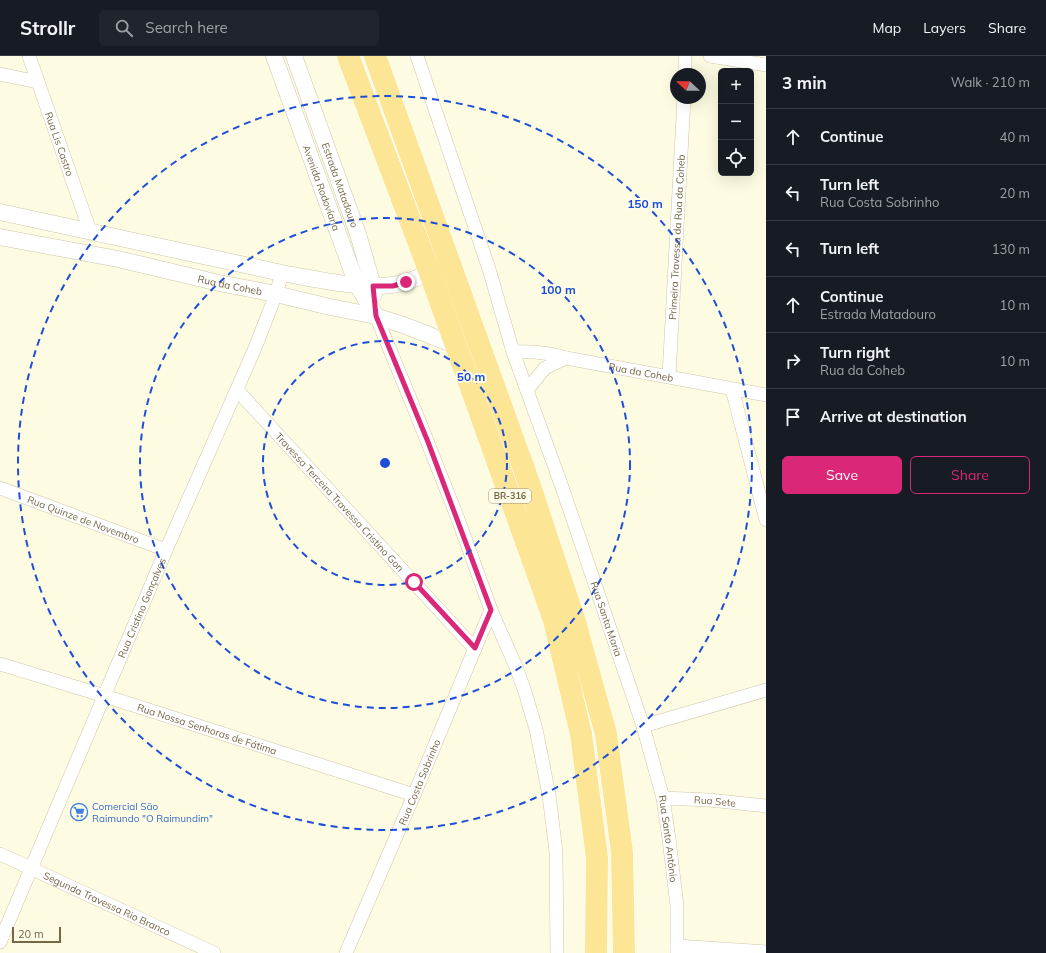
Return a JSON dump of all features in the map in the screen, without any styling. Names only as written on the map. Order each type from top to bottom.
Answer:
[{"type":"highway","name":"BR-316","points":[[348,56],[430,273],[554,620],[581,734],[597,858],[596,953]]},
{"type":"highway","name":"BR-316","points":[[375,56],[529,483],[575,622],[606,734],[622,852],[624,953]]},
{"type":"street","name":"Rua Lis Castro","points":[[29,56],[90,231]]},
{"type":"street","name":"Avenida Rodovíaria","points":[[274,56],[357,285],[376,316]]},
{"type":"street","name":"Estrada Matadouro","points":[[294,56],[358,234],[373,286],[376,316]]},
{"type":"street","name":"Rua Santa Maria","points":[[417,56],[489,269],[513,352],[565,495],[643,726]]},
{"type":"street","points":[[685,56],[685,68]]},
{"type":"street","points":[[710,56],[766,65]]},
{"type":"street","points":[[0,74],[38,82]]},
{"type":"street","name":"Primeira Travessa da Rua da Coheb","points":[[669,376],[684,104]]},
{"type":"street","points":[[0,212],[282,273],[357,285],[393,286],[430,273]]},
{"type":"street","name":"Rua da Coheb","points":[[0,237],[118,259],[219,283],[376,316],[456,346]]},
{"type":"street","name":"Rua Cristino Gonçalves","points":[[0,942],[166,550],[237,390],[276,294],[282,273]]},
{"type":"street","points":[[376,316],[428,442],[491,610],[525,692],[536,729],[543,758],[556,852],[557,953]]},
{"type":"street","name":"Rua da Coheb","points":[[513,352],[533,351],[556,354],[566,358],[766,395]]},
{"type":"street","points":[[527,390],[545,368],[566,358]]},
{"type":"street","points":[[732,389],[766,520]]},
{"type":"street","name":"Travessa Terceira Travessa Cristino Gon","points":[[237,390],[475,648]]},
{"type":"street","name":"Rua Quinze de Novembro","points":[[0,488],[166,550]]},
{"type":"street","name":"Rua Costa Sobrinho","points":[[346,953],[491,610]]},
{"type":"street","name":"Rua Nossa Senhoras de Fátima","points":[[0,664],[414,795]]},
{"type":"street","points":[[643,726],[766,690]]},
{"type":"street","name":"Rua Santo Antônio","points":[[643,726],[663,798],[677,906],[677,950]]},
{"type":"street","name":"Rua Sete","points":[[663,798],[709,800],[766,806]]},
{"type":"street","name":"Segunda Travessa Rio Branco","points":[[0,854],[214,953]]},
{"type":"street","points":[[677,950],[766,952]]},
{"type":"place","name":"Comercial São Raimundo \"O Raimundim\"","points":[[79,812]]},
{"type":"route","points":[[406,282],[393,286],[373,286],[376,316],[428,442],[491,610],[475,648],[414,582]]}]
